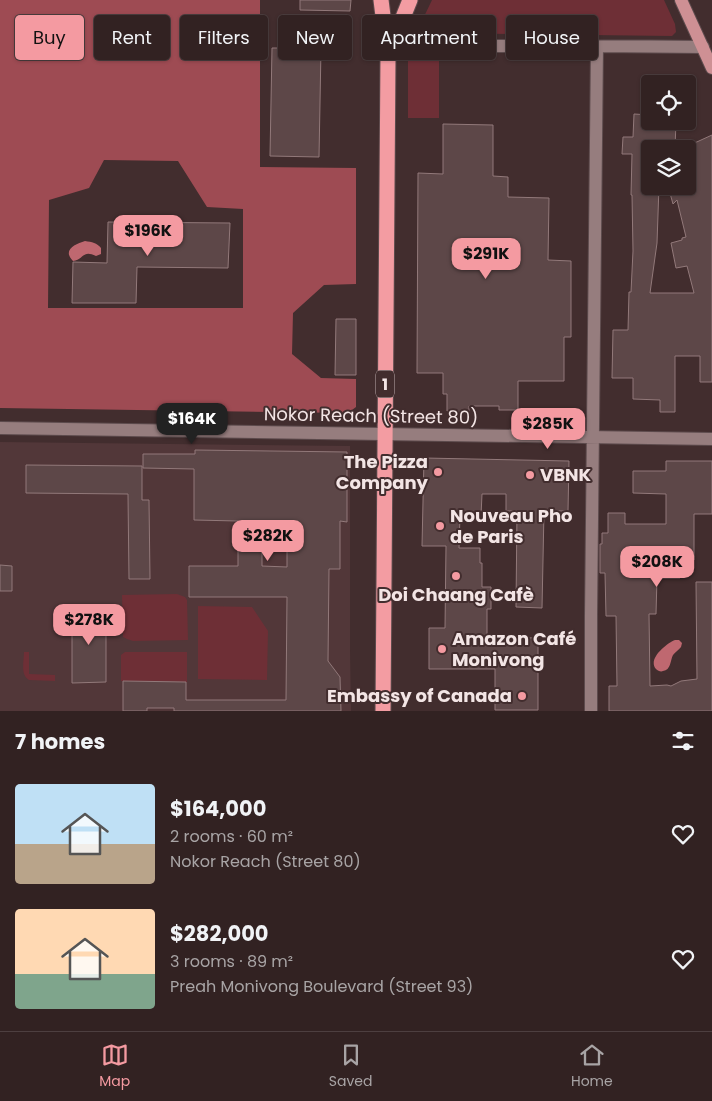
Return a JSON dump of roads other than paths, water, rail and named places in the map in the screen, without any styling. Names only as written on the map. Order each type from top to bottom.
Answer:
[{"type":"highway","name":"1","points":[[381,0],[383,15]]},
{"type":"highway","name":"1","points":[[404,15],[410,0]]},
{"type":"highway","name":"1","points":[[383,711],[388,60]]},
{"type":"main road","points":[[682,0],[712,68]]},
{"type":"street","points":[[598,46],[703,47]]},
{"type":"street","points":[[591,711],[590,615],[597,60]]},
{"type":"street","name":"Nokor Reach (Street 80)","points":[[0,428],[712,439]]},
{"type":"place","name":"The Pizza Company","points":[[438,472]]},
{"type":"place","name":"VBNK","points":[[530,475]]},
{"type":"place","name":"Nouveau Pho de Paris","points":[[440,526]]},
{"type":"place","name":"Doi Chaang Cafè","points":[[456,576]]},
{"type":"place","name":"Amazon Café Monivong","points":[[442,649]]},
{"type":"place","name":"Embassy of Canada","points":[[522,696]]}]
